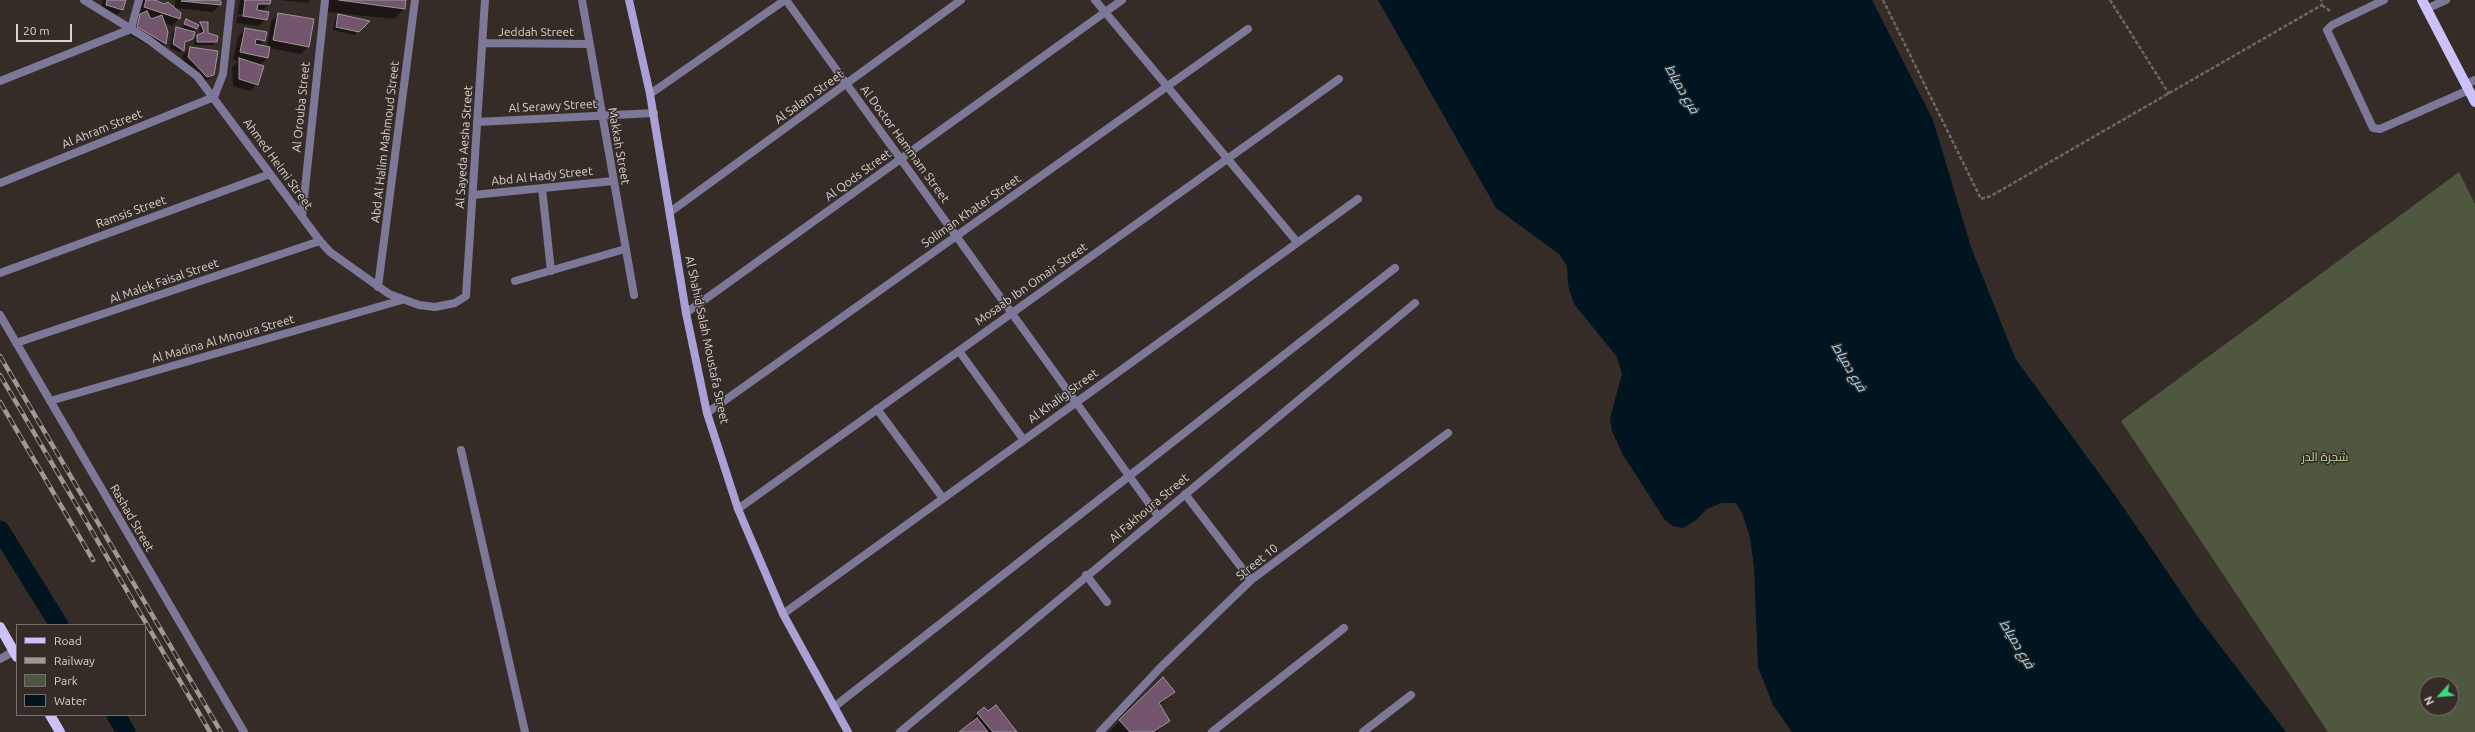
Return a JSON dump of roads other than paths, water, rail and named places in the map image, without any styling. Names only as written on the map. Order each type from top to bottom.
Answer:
[{"type":"main road","name":"Al Shahid Salah Moustafa Street","points":[[630,0],[654,113],[686,314],[707,413],[738,508],[783,614],[848,732]]},
{"type":"main road","points":[[2424,4],[2470,85],[2475,102]]},
{"type":"main road","points":[[0,627],[15,654]]},
{"type":"main road","points":[[51,716],[60,732]]},
{"type":"street","name":"Ahmed Helmi Street","points":[[84,0],[171,55],[197,76],[320,241],[345,264],[378,287],[402,300],[435,307],[455,302],[466,296]]},
{"type":"street","points":[[0,82],[131,29],[139,0]]},
{"type":"street","points":[[214,97],[223,74],[231,0]]},
{"type":"street","name":"Al Orouba Street","points":[[302,217],[325,0]]},
{"type":"street","name":"Abd Al Halim Mahmoud Street","points":[[378,287],[415,0]]},
{"type":"street","name":"Al Sayeda Aesha Street","points":[[466,296],[485,0]]},
{"type":"street","name":"Makkah Street","points":[[582,0],[634,295]]},
{"type":"street","points":[[650,94],[786,0]]},
{"type":"street","name":"Al Doctor Hammam Street","points":[[786,0],[1158,516]]},
{"type":"street","name":"Al Salam Street","points":[[670,212],[961,0]]},
{"type":"street","points":[[1095,0],[1297,242]]},
{"type":"street","name":"Al Qods Street","points":[[686,314],[900,158],[1122,0]]},
{"type":"street","points":[[2384,0],[2332,25],[2327,30],[2372,128],[2380,129],[2470,85]]},
{"type":"street","points":[[2424,4],[2446,0]]},
{"type":"street","name":"Soliman Khater Street","points":[[707,413],[1248,29]]},
{"type":"street","name":"Jeddah Street","points":[[483,43],[589,44]]},
{"type":"street","name":"Mosaab Ibn Omair Street","points":[[738,508],[1339,79]]},
{"type":"street","name":"Al Ahram Street","points":[[0,183],[214,97]]},
{"type":"street","name":"Al Serawy Street","points":[[477,122],[654,113]]},
{"type":"street","name":"Ramsis Street","points":[[0,273],[270,174]]},
{"type":"street","name":"Abd Al Hady Street","points":[[473,195],[613,181]]},
{"type":"street","points":[[542,188],[551,271]]},
{"type":"street","name":"Al Khalig Street","points":[[783,614],[942,497],[1358,199]]},
{"type":"street","name":"Al Malek Faisal Street","points":[[16,343],[320,241]]},
{"type":"street","points":[[514,281],[625,249]]},
{"type":"street","points":[[834,707],[1395,268]]},
{"type":"street","name":"Al Madina Al Mnoura Street","points":[[50,401],[402,300]]},
{"type":"street","name":"Al Fakhoura Street","points":[[900,732],[1086,575],[1415,303]]},
{"type":"street","name":"Rashad Street","points":[[0,315],[244,732]]},
{"type":"street","points":[[958,351],[1023,439]]},
{"type":"street","points":[[877,409],[942,497]]},
{"type":"street","name":"Street 10","points":[[1100,732],[1160,668],[1251,580],[1448,433]]},
{"type":"street","points":[[461,450],[525,732]]},
{"type":"street","points":[[1185,494],[1251,580]]},
{"type":"street","points":[[1086,575],[1107,602]]},
{"type":"street","points":[[1212,732],[1344,628]]},
{"type":"street","points":[[0,659],[15,654]]},
{"type":"street","points":[[1363,732],[1411,695]]},
{"type":"water","name":"فرع دمياط","points":[[1378,0],[1872,0],[1933,120],[1971,247],[2015,358],[2117,498],[2198,617],[2286,732],[1792,732],[1773,705],[1758,667],[1754,568],[1750,537],[1742,513],[1736,503],[1722,503],[1707,509],[1696,520],[1683,528],[1673,526],[1665,520],[1623,455],[1612,431],[1610,418],[1622,374],[1617,357],[1574,304],[1568,285],[1567,266],[1559,254],[1496,208]]},
{"type":"waterway","points":[[0,530],[58,624]]},
{"type":"waterway","points":[[117,716],[126,732]]},
{"type":"railway","points":[[0,356],[221,732]]},
{"type":"railway","points":[[0,375],[210,732]]},
{"type":"railway","points":[[0,402],[93,560]]},
{"type":"park label","name":"شجرة الدر","points":[[2325,457]]}]
